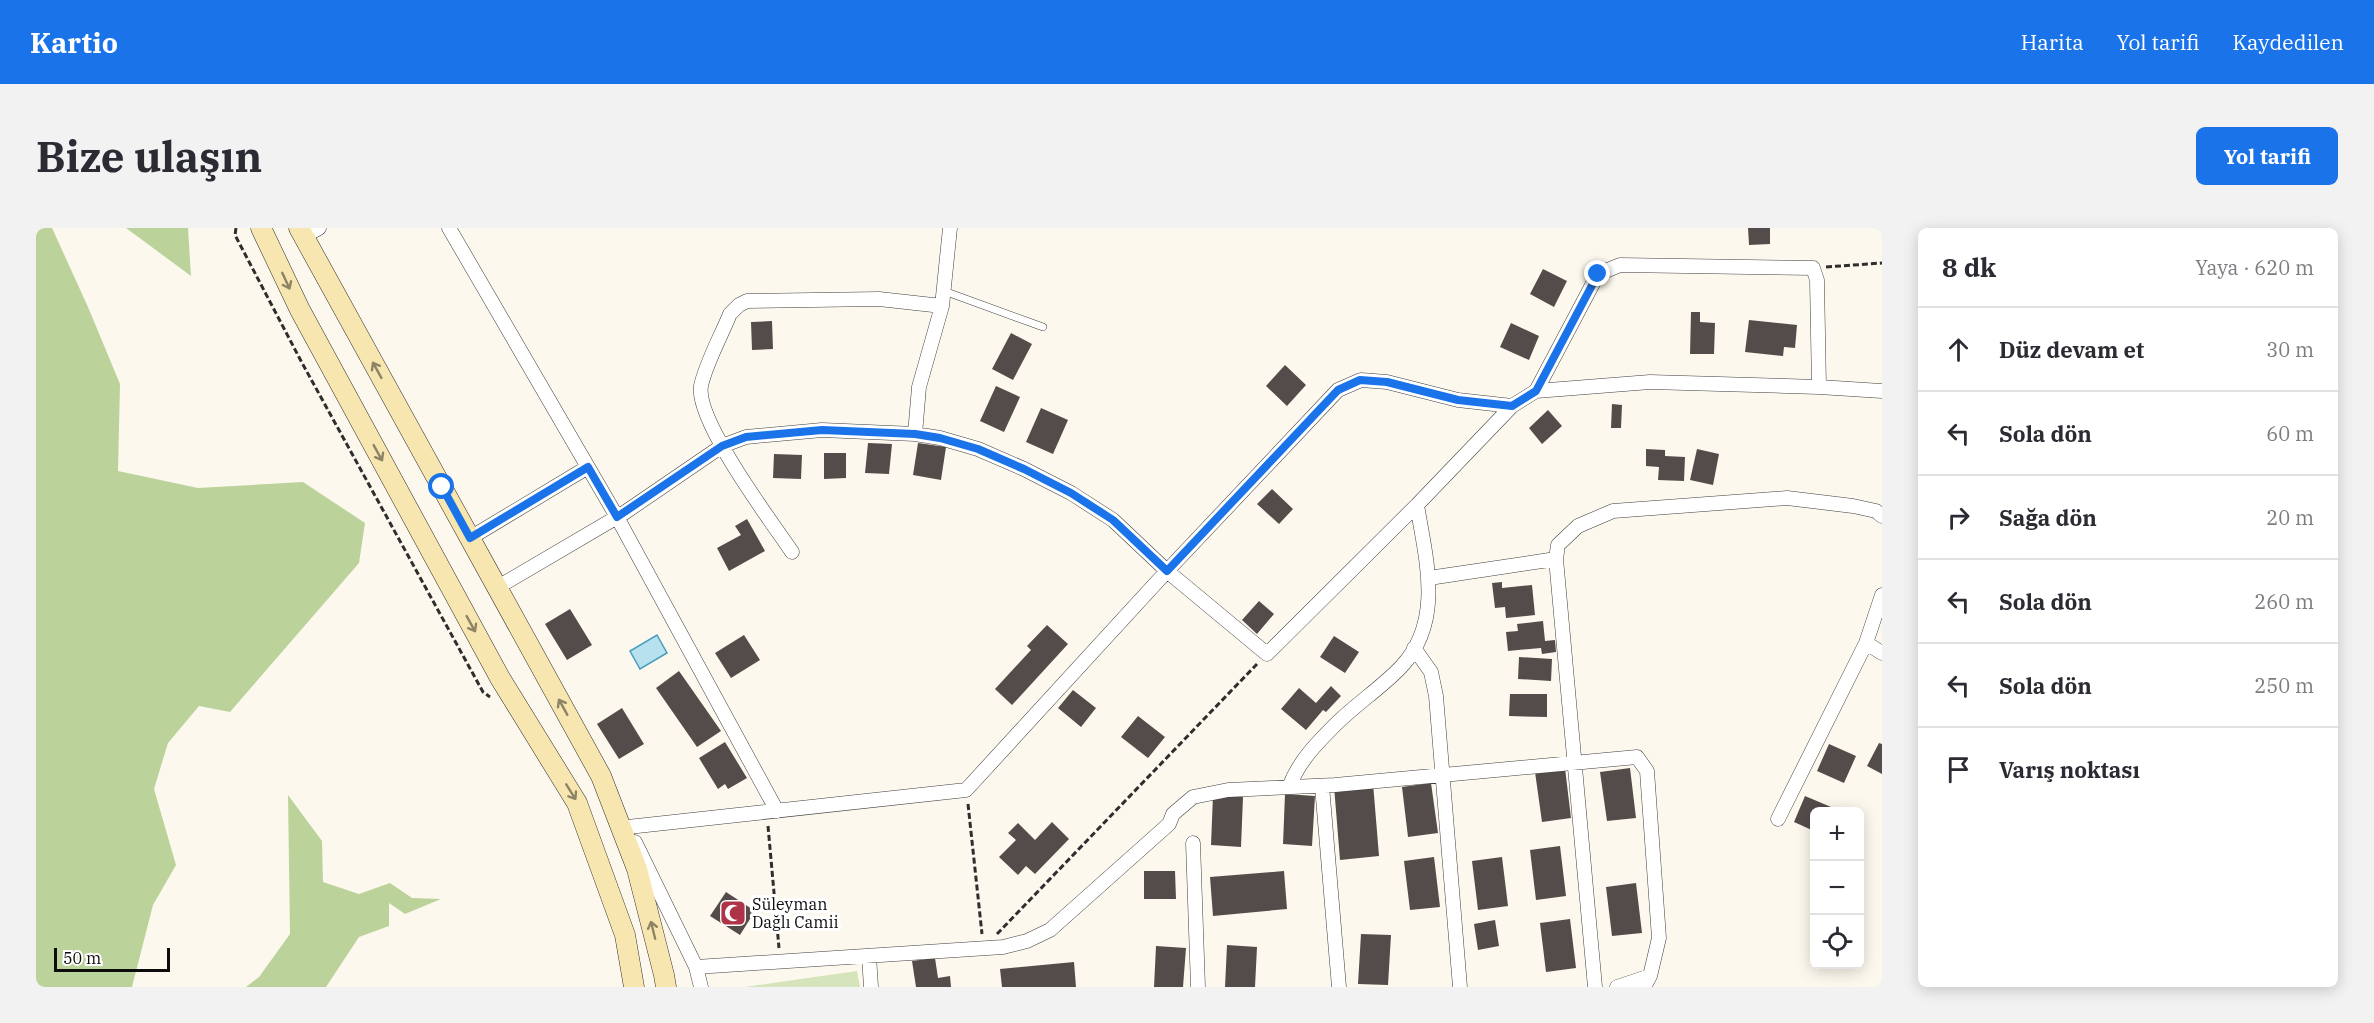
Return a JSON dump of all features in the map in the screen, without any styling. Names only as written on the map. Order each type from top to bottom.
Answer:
[{"type":"main road","points":[[261,228],[300,310],[500,678],[578,802],[626,935],[634,987]]},
{"type":"main road","points":[[307,231],[470,538],[601,776],[637,868],[666,987]]},
{"type":"street","points":[[449,228],[617,517],[772,811]]},
{"type":"street","points":[[915,434],[919,387],[942,306],[950,228]]},
{"type":"street","points":[[1536,391],[1598,274],[1620,265],[1812,268],[1817,280],[1819,387]]},
{"type":"street","points":[[792,552],[722,446],[702,402],[701,385],[730,314],[747,301],[879,298],[942,306]]},
{"type":"street","points":[[628,827],[966,790],[1167,571],[1338,390],[1360,380],[1387,382],[1458,400],[1512,406]]},
{"type":"street","points":[[498,587],[617,517],[722,446],[746,437],[822,430],[915,434],[940,438],[978,449],[1071,493],[1113,520],[1167,571],[1267,654],[1417,505],[1512,406],[1536,391],[1650,382],[1882,391]]},
{"type":"street","points":[[470,538],[588,467]]},
{"type":"street","points":[[1595,987],[1556,559],[1558,545],[1578,526],[1613,511],[1787,498],[1853,506],[1876,512],[1882,516]]},
{"type":"street","points":[[1289,787],[1303,759],[1346,714],[1401,667],[1424,631],[1428,609],[1429,578],[1417,505]]},
{"type":"street","points":[[1429,578],[1556,559]]},
{"type":"street","points":[[1778,819],[1866,644],[1882,595]]},
{"type":"street","points":[[1866,644],[1882,653]]},
{"type":"street","points":[[1414,648],[1431,672],[1436,696],[1460,987]]},
{"type":"street","points":[[696,967],[1003,947],[1027,941],[1050,930],[1169,824],[1173,814],[1193,797],[1228,790],[1322,786],[1443,773],[1636,757],[1647,771],[1659,938],[1647,982],[1617,987]]},
{"type":"street","points":[[601,776],[696,967],[701,987]]},
{"type":"street","points":[[1322,786],[1339,987]]},
{"type":"street","points":[[1193,843],[1198,987]]},
{"type":"street","points":[[869,956],[871,987]]},
{"type":"lane","points":[[943,291],[1043,327]]},
{"type":"path","points":[[236,228],[235,235],[301,361],[483,692],[491,698]]},
{"type":"path","points":[[1812,268],[1882,263]]},
{"type":"path","points":[[984,948],[1267,654]]},
{"type":"path","points":[[966,790],[984,948]]},
{"type":"path","points":[[772,811],[780,962]]},
{"type":"green space","points":[[36,228],[52,228],[120,384],[118,471],[198,488],[303,482],[365,523],[359,563],[230,712],[199,706],[168,743],[154,789],[176,865],[153,905],[132,987],[36,987]]},
{"type":"green space","points":[[126,228],[188,228],[191,276]]},
{"type":"green space","points":[[288,795],[322,841],[323,882],[359,894],[390,883],[412,898],[441,899],[405,914],[389,903],[389,926],[359,937],[326,987],[246,987],[259,977],[290,934]]},
{"type":"green space","points":[[857,971],[860,987],[744,987]]},
{"type":"water","points":[[657,635],[667,653],[640,669],[630,651]]},
{"type":"building","points":[[1748,228],[1770,228],[1770,244],[1749,245]]},
{"type":"building","points":[[1543,269],[1567,281],[1554,307],[1530,294]]},
{"type":"building","points":[[1691,312],[1700,312],[1700,322],[1715,323],[1714,354],[1690,354]]},
{"type":"building","points":[[1749,320],[1797,325],[1795,348],[1784,347],[1783,356],[1745,352]]},
{"type":"building","points":[[772,321],[773,349],[752,350],[751,322]]},
{"type":"building","points":[[1511,323],[1539,336],[1529,360],[1500,347]]},
{"type":"building","points":[[1011,333],[1032,344],[1013,380],[992,369]]},
{"type":"building","points":[[1285,365],[1306,385],[1287,406],[1266,386]]},
{"type":"building","points":[[996,386],[1020,397],[1004,432],[980,421]]},
{"type":"building","points":[[1612,404],[1622,405],[1621,428],[1611,428]]},
{"type":"building","points":[[1041,408],[1068,420],[1053,454],[1026,442]]},
{"type":"building","points":[[1548,410],[1562,426],[1542,444],[1529,428]]},
{"type":"building","points":[[868,443],[892,444],[889,474],[865,473]]},
{"type":"building","points":[[918,443],[946,447],[941,480],[913,475]]},
{"type":"building","points":[[1646,449],[1665,450],[1665,456],[1685,457],[1684,481],[1658,480],[1659,467],[1646,466]]},
{"type":"building","points":[[1697,449],[1719,454],[1713,485],[1690,480]]},
{"type":"building","points":[[824,453],[846,453],[846,478],[824,479]]},
{"type":"building","points":[[774,454],[802,455],[801,479],[773,478]]},
{"type":"building","points":[[1272,489],[1293,509],[1279,524],[1257,504]]},
{"type":"building","points":[[747,519],[765,551],[729,571],[717,548],[741,535],[735,526]]},
{"type":"building","points":[[1502,582],[1502,588],[1532,585],[1535,615],[1506,618],[1505,607],[1495,608],[1492,583]]},
{"type":"building","points":[[1259,601],[1274,614],[1257,634],[1242,620]]},
{"type":"building","points":[[570,609],[592,645],[567,660],[545,624]]},
{"type":"building","points":[[1543,621],[1545,641],[1555,640],[1556,652],[1542,654],[1541,648],[1508,651],[1506,632],[1518,631],[1517,624]]},
{"type":"building","points":[[1047,625],[1068,644],[1012,705],[995,689],[1031,650],[1027,646]]},
{"type":"building","points":[[744,635],[760,660],[731,678],[715,653]]},
{"type":"building","points":[[1334,636],[1359,652],[1345,673],[1320,657]]},
{"type":"building","points":[[1519,657],[1552,659],[1551,681],[1518,679]]},
{"type":"building","points":[[679,671],[721,731],[697,747],[656,688]]},
{"type":"building","points":[[1331,686],[1341,696],[1326,712],[1323,710],[1306,730],[1281,709],[1299,688],[1316,703]]},
{"type":"building","points":[[1073,690],[1096,708],[1081,727],[1058,708]]},
{"type":"building","points":[[1510,694],[1547,694],[1547,717],[1509,716]]},
{"type":"building","points":[[622,708],[644,744],[619,759],[597,724]]},
{"type":"building","points":[[1138,716],[1165,737],[1148,758],[1121,737]]},
{"type":"building","points":[[725,742],[747,778],[728,789],[725,784],[718,789],[699,758]]},
{"type":"building","points":[[1879,743],[1882,744],[1882,774],[1867,766]]},
{"type":"building","points":[[1829,744],[1856,756],[1844,783],[1817,771]]},
{"type":"building","points":[[1565,768],[1571,818],[1542,822],[1535,772]]},
{"type":"building","points":[[1630,768],[1636,818],[1607,821],[1600,772]]},
{"type":"building","points":[[1373,783],[1379,856],[1340,860],[1334,786]]},
{"type":"building","points":[[1431,783],[1438,833],[1408,837],[1402,787]]},
{"type":"building","points":[[1285,794],[1315,796],[1312,846],[1283,844]]},
{"type":"building","points":[[1213,795],[1243,797],[1241,847],[1211,845]]},
{"type":"building","points":[[1805,796],[1831,807],[1810,807],[1810,829],[1794,822]]},
{"type":"building","points":[[1052,822],[1069,839],[1035,874],[1026,866],[1018,875],[999,857],[1016,840],[1008,833],[1018,823],[1035,840]]},
{"type":"building","points":[[1560,846],[1566,896],[1536,900],[1530,850]]},
{"type":"building","points":[[1434,857],[1440,907],[1410,910],[1404,861]]},
{"type":"building","points":[[1502,857],[1508,906],[1478,910],[1472,861]]},
{"type":"building","points":[[1144,871],[1175,871],[1176,899],[1144,899]]},
{"type":"building","points":[[1284,871],[1287,909],[1213,916],[1210,877]]},
{"type":"building","points":[[1636,883],[1642,933],[1612,936],[1606,887]]},
{"type":"building","name":"Süleyman Dağlı Camii","points":[[726,892],[755,911],[740,935],[710,916]]},
{"type":"building","points":[[1570,919],[1576,968],[1546,972],[1540,923]]},
{"type":"building","points":[[1495,920],[1499,946],[1478,950],[1474,924]]},
{"type":"building","points":[[1361,934],[1391,935],[1388,985],[1358,984]]},
{"type":"building","points":[[1227,945],[1257,947],[1255,987],[1225,987]]},
{"type":"building","points":[[1156,946],[1186,948],[1183,987],[1154,987]]},
{"type":"building","points":[[935,958],[938,978],[950,976],[951,987],[916,987],[912,961]]},
{"type":"building","points":[[1074,962],[1076,987],[1002,987],[1000,969]]},
{"type":"place","name":"Süleyman Dağlı Camii","points":[[733,913]]},
{"type":"route","points":[[442,487],[470,538],[588,467],[617,517],[722,446],[746,437],[822,430],[915,434],[940,438],[978,449],[1071,493],[1113,520],[1167,571],[1338,390],[1360,380],[1387,382],[1458,400],[1512,406],[1536,391],[1598,274]]}]
